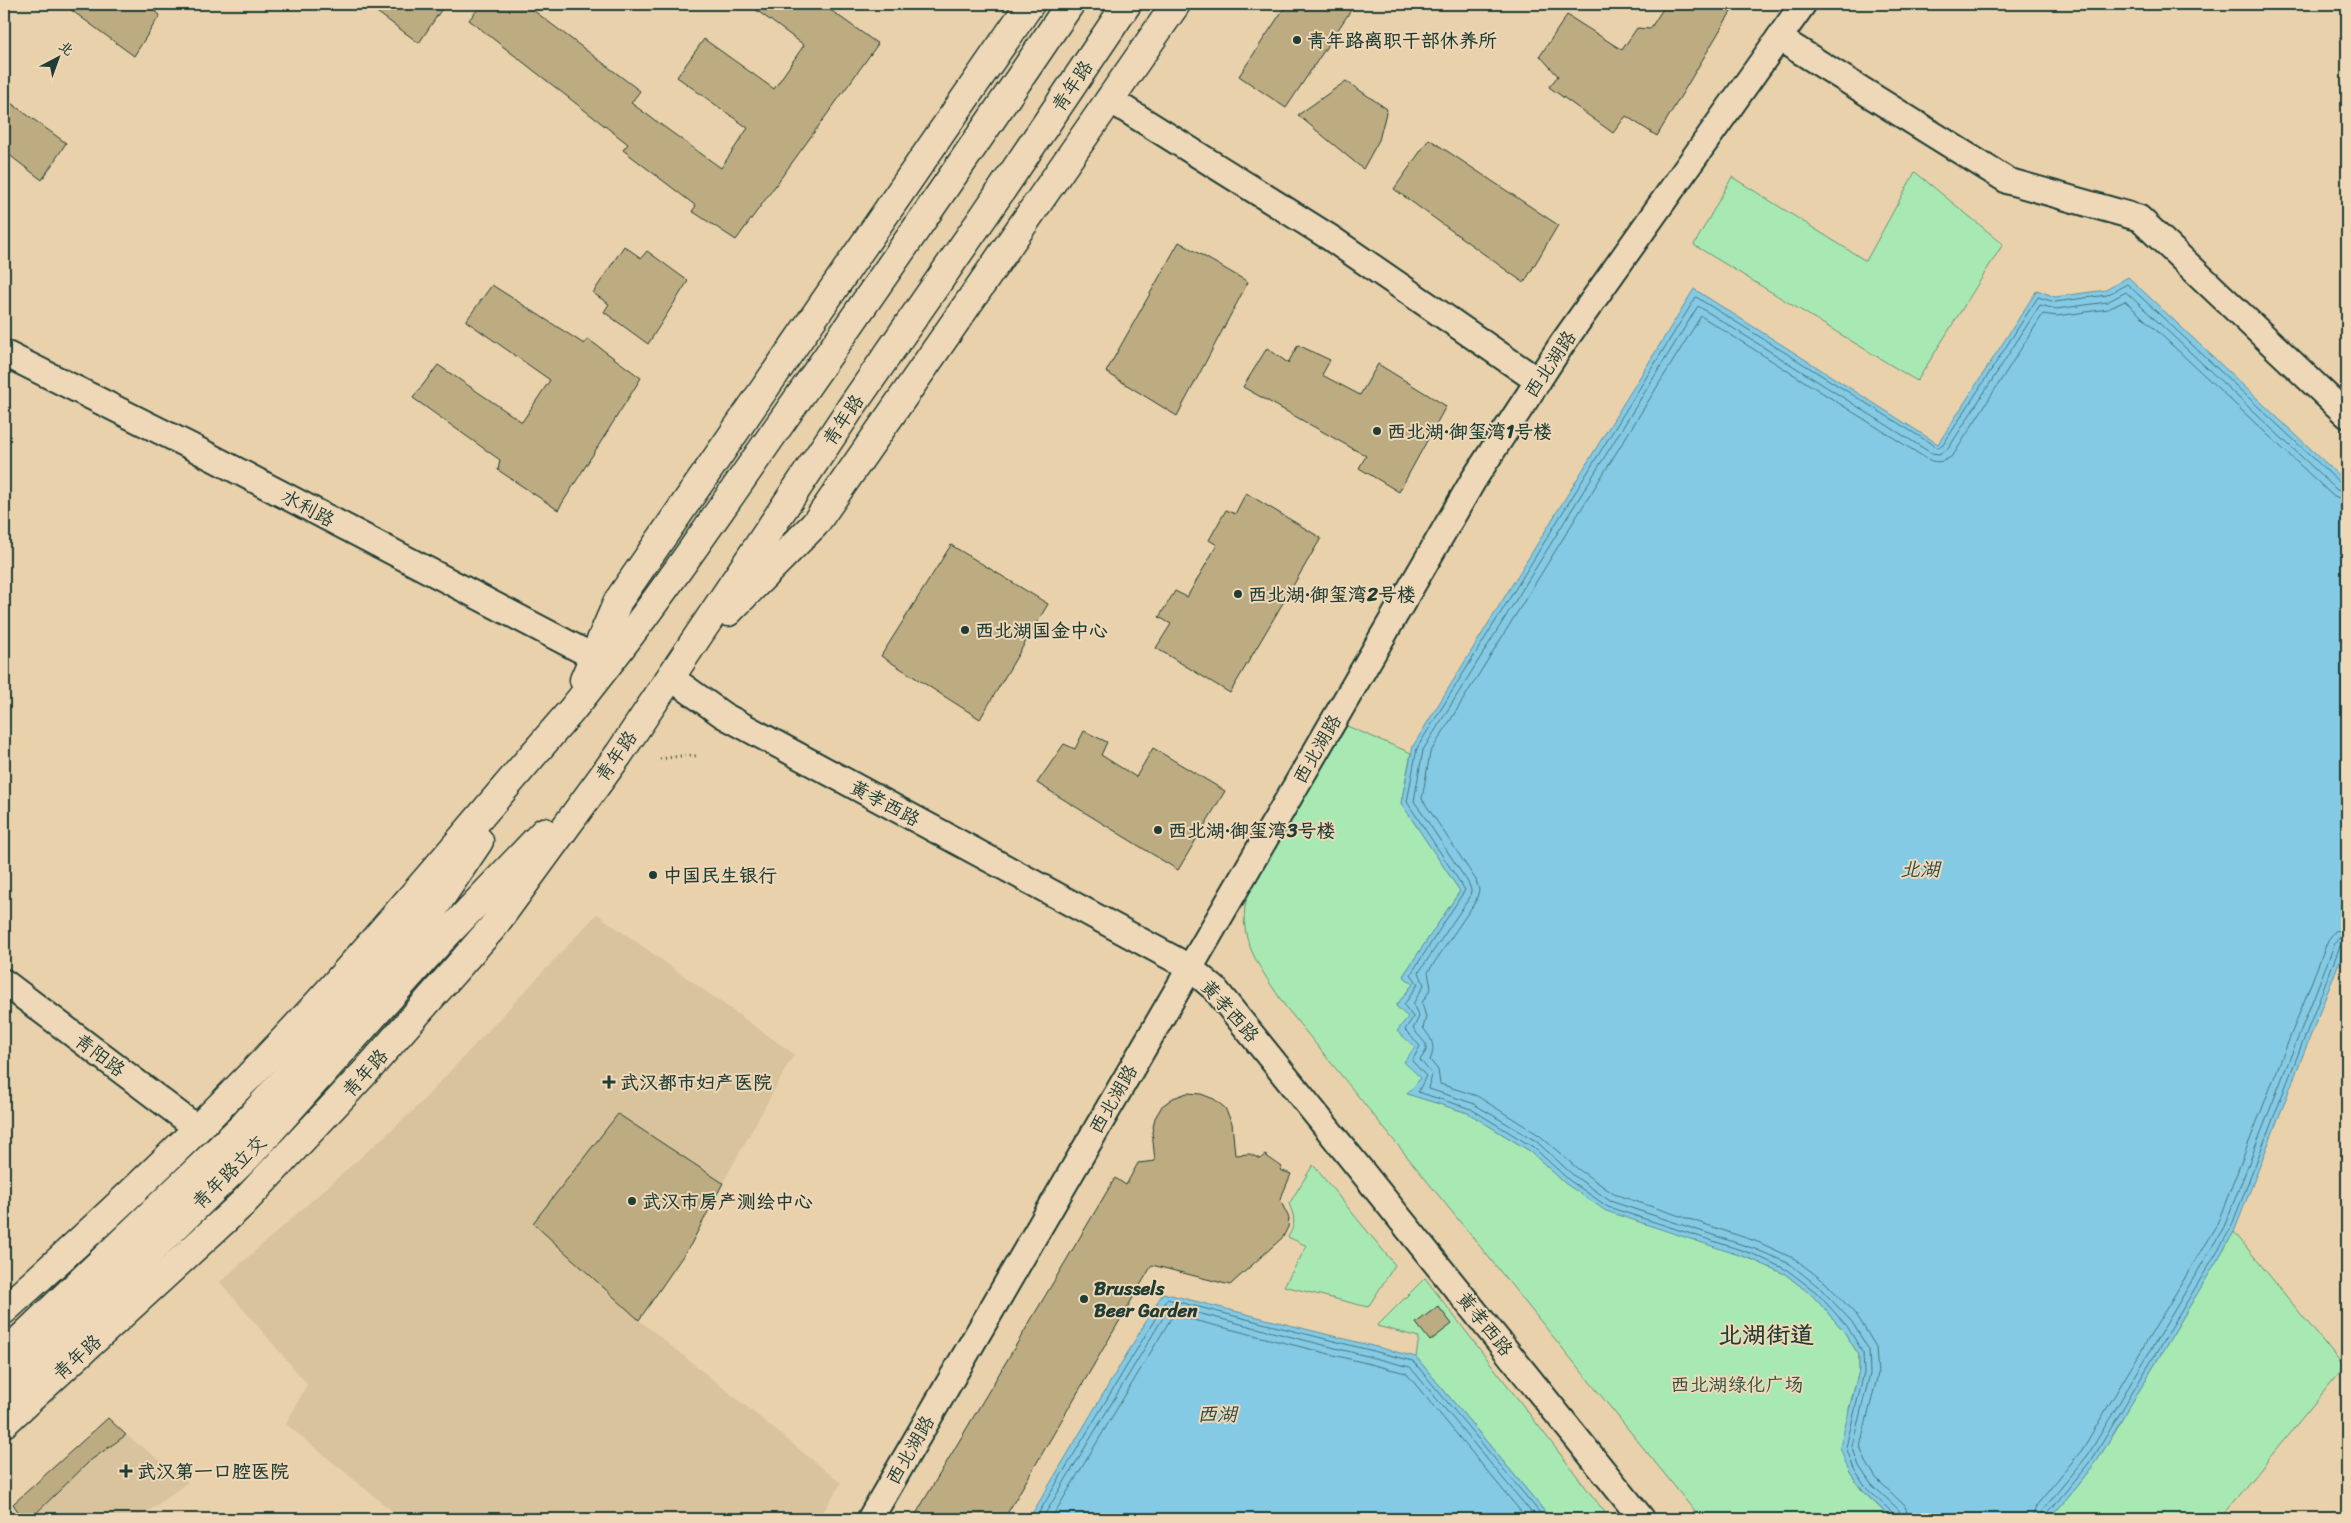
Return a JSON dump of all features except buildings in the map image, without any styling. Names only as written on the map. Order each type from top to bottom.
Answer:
[{"type":"main road","points":[[603,658],[618,601],[1030,4]]},
{"type":"main road","points":[[432,932],[603,658],[866,302],[1070,4]]},
{"type":"main road","name":"青年路","points":[[4,1424],[242,1204],[369,1068],[492,928],[619,754],[852,406],[986,214],[1126,4]]},
{"type":"main road","points":[[676,667],[816,524],[1176,4]]},
{"type":"main road","points":[[4,1310],[82,1240],[197,1128],[307,1016],[562,721]]},
{"type":"main road","points":[[432,932],[619,754]]},
{"type":"main road","name":"青年路立交","points":[[4,1355],[244,1125],[432,932]]},
{"type":"main road","name":"青年路立交","points":[[4,1393],[248,1156],[432,932]]},
{"type":"street","name":"西北湖路","points":[[870,1519],[1474,480],[1538,382],[1803,4]]},
{"type":"street","points":[[1779,38],[2008,181],[2139,218],[2347,415]]},
{"type":"street","points":[[1109,99],[1329,237],[1538,382]]},
{"type":"street","name":"水利路","points":[[4,354],[199,451],[603,658]]},
{"type":"street","name":"黄孝西路","points":[[676,667],[723,714],[1189,968],[1215,989],[1642,1519]]},
{"type":"street","name":"青阳路","points":[[4,982],[197,1128]]},
{"type":"path","points":[[660,760],[687,755],[696,756]]},
{"type":"shaded area","points":[[597,914],[794,1054],[723,1183],[618,1114],[534,1224],[639,1320],[841,1483],[819,1519],[402,1519],[286,1424],[307,1384],[220,1282],[414,1110]]},
{"type":"shaded area","name":"武汉第一口腔医院","points":[[126,1435],[188,1482],[138,1519],[30,1519],[91,1460]]},
{"type":"green space","points":[[1915,172],[2003,244],[1917,381],[1694,245],[1732,177],[1866,261]]},
{"type":"green space","name":"西北湖绿化广场","points":[[1347,726],[1411,753],[1401,803],[1460,891],[1403,976],[1413,984],[1396,1006],[1408,1017],[1421,1078],[1408,1094],[1468,1113],[1530,1151],[1566,1184],[1679,1234],[1751,1259],[1785,1274],[1813,1296],[1843,1330],[1859,1355],[1859,1371],[1849,1408],[1849,1471],[1862,1491],[1892,1519],[1701,1519],[1285,1006],[1259,966],[1247,939],[1245,910],[1248,894]]},
{"type":"green space","points":[[1313,1165],[1395,1265],[1368,1307],[1284,1286],[1307,1246],[1288,1237],[1294,1221],[1289,1204]]},
{"type":"green space","points":[[2234,1232],[2344,1367],[2219,1519],[2050,1519],[2097,1461]]},
{"type":"green space","points":[[1425,1278],[1610,1519],[1551,1519],[1416,1357],[1419,1337],[1377,1326]]},
{"type":"water","name":"北湖","points":[[2128,277],[2347,483],[2347,942],[2234,1232],[2097,1461],[2050,1519],[1892,1519],[1863,1491],[1849,1471],[1840,1447],[1859,1371],[1859,1355],[1843,1330],[1813,1296],[1785,1274],[1751,1259],[1606,1211],[1566,1184],[1530,1151],[1468,1113],[1407,1094],[1421,1078],[1404,1062],[1415,1047],[1397,1031],[1408,1017],[1396,1006],[1413,984],[1403,976],[1460,891],[1401,803],[1413,746],[1694,289],[1938,444],[2037,290],[2055,297],[2106,290]]},
{"type":"water","name":"西湖","points":[[1163,1293],[1416,1357],[1551,1519],[1029,1519]]},
{"type":"place","name":"青年路离职干部休养所","points":[[1297,40]]},
{"type":"place","name":"西北湖·御玺湾1号楼","points":[[1377,431]]},
{"type":"place","name":"西北湖·御玺湾2号楼","points":[[1238,594]]},
{"type":"place","name":"西北湖国金中心","points":[[965,630]]},
{"type":"place","name":"西北湖·御玺湾3号楼","points":[[1158,830]]},
{"type":"place","name":"中国民生银行","points":[[653,875]]},
{"type":"place","name":"武汉都市妇产医院","points":[[609,1082]]},
{"type":"place","name":"武汉市房产测绘中心","points":[[632,1201]]},
{"type":"place","name":"Brussels Beer Garden","points":[[1084,1299]]},
{"type":"place","name":"武汉第一口腔医院","points":[[126,1471]]},
{"type":"district","name":"北湖街道","points":[[1766,1335]]}]
